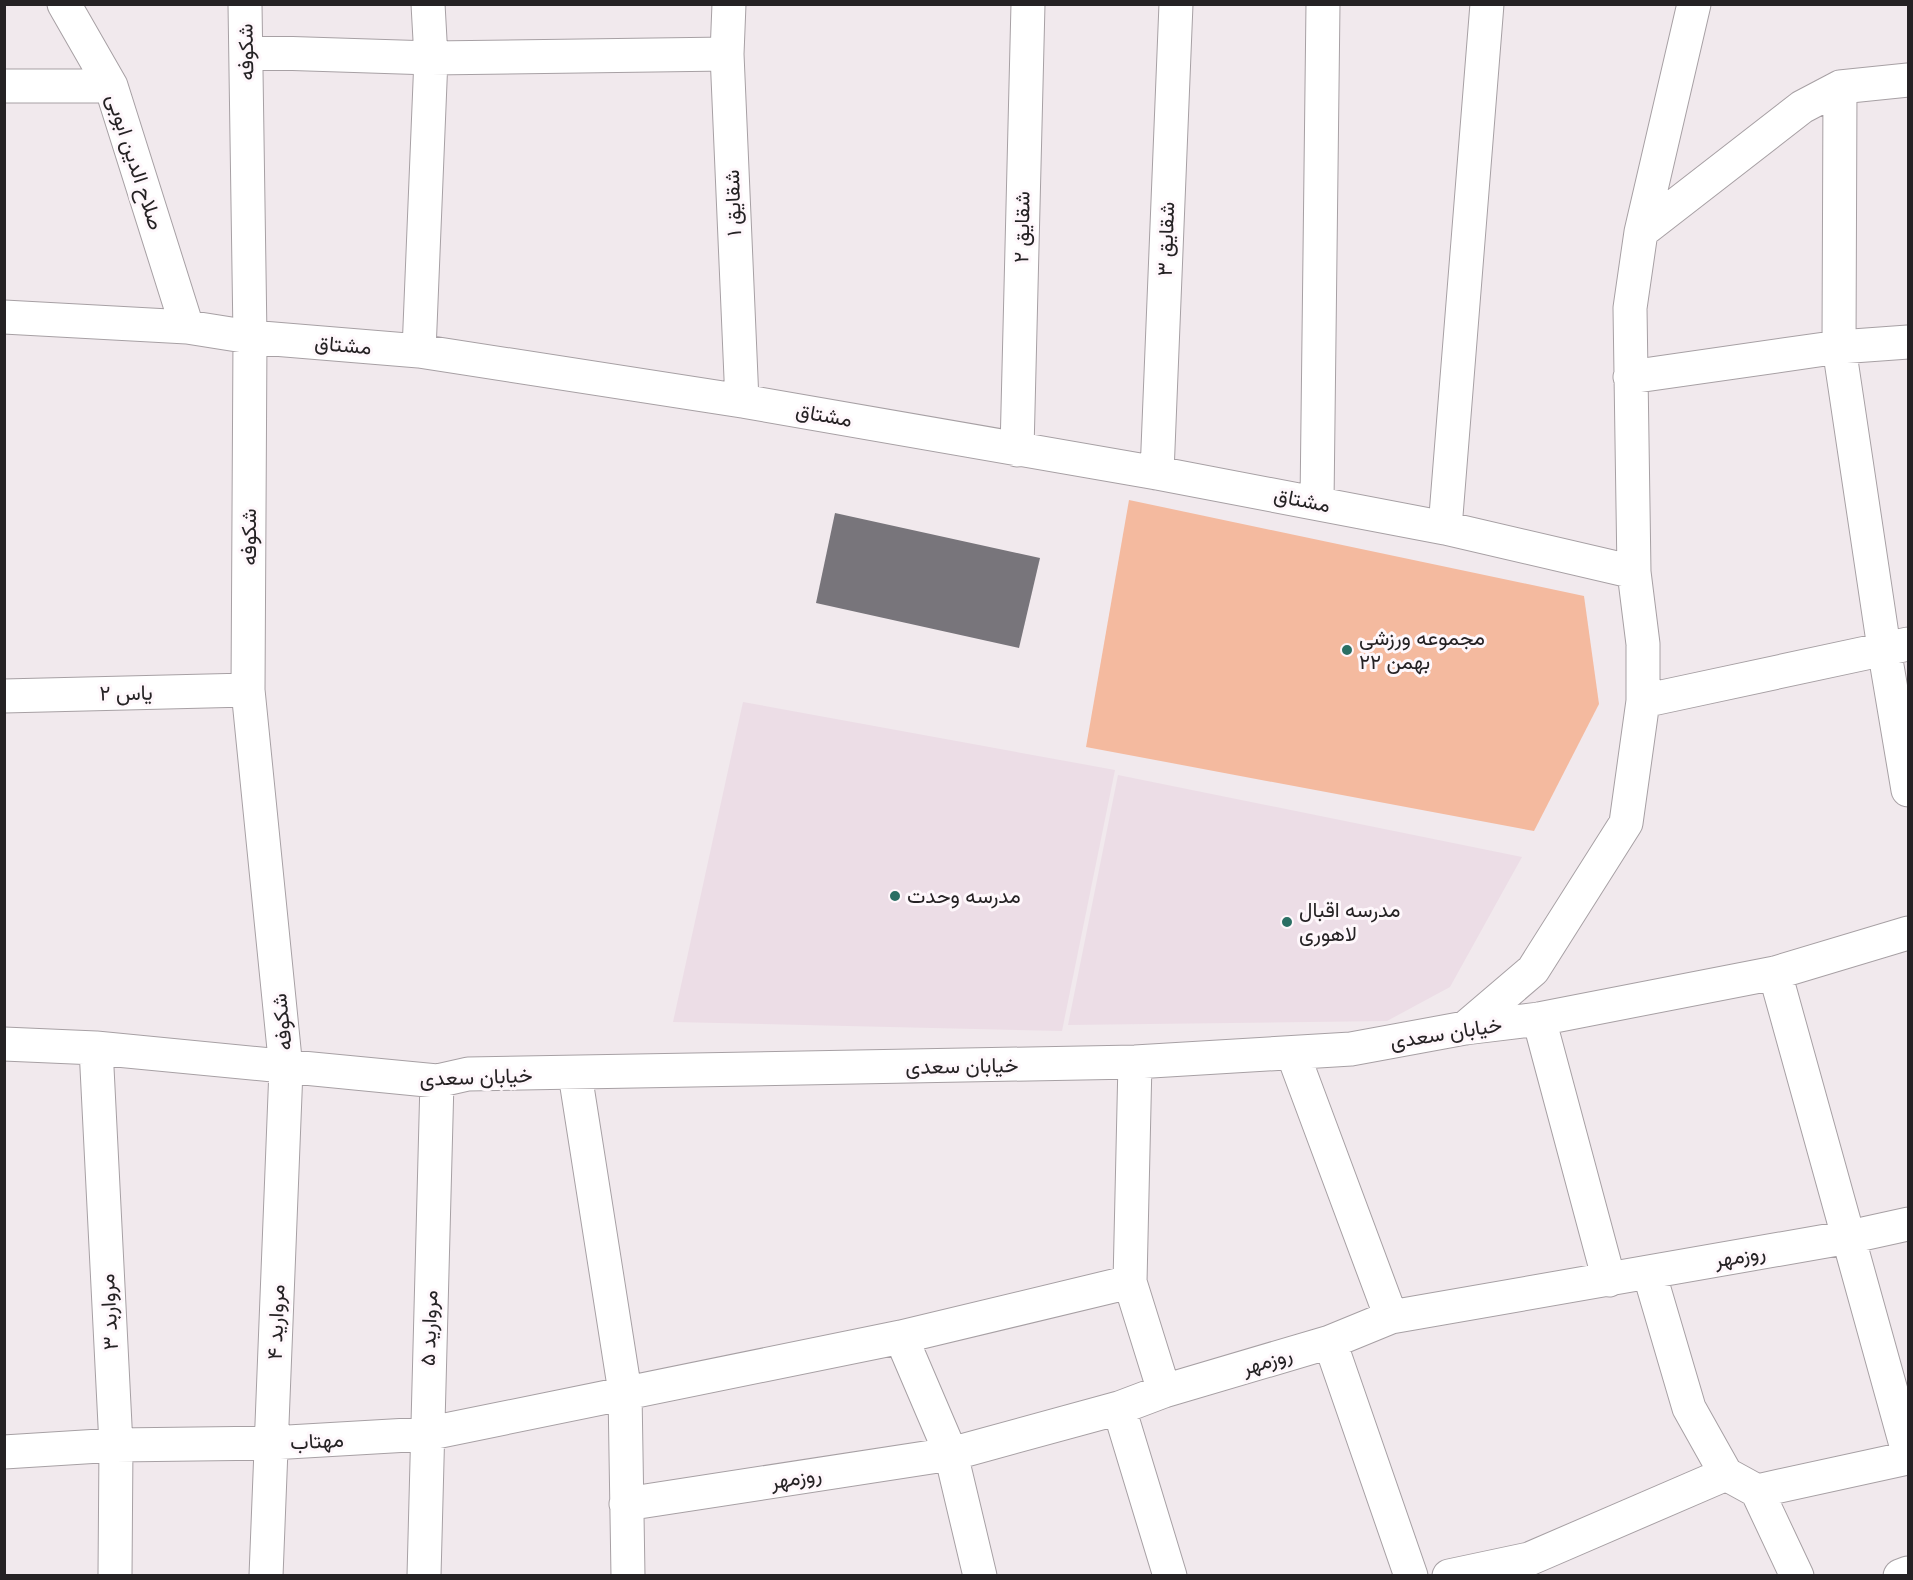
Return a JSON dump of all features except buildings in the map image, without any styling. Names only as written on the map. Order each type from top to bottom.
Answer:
[{"type":"street","name":"صلاح الدین ابوبی","points":[[64,4],[111,86],[187,327]]},
{"type":"street","name":"شکوفه","points":[[245,4],[249,337],[248,690],[286,1069]]},
{"type":"street","points":[[419,351],[431,58],[428,4]]},
{"type":"street","name":"شقایق ۱","points":[[729,4],[727,54],[742,401]]},
{"type":"street","name":"شقایق ۲","points":[[1017,450],[1028,4]]},
{"type":"street","name":"شقایق ۳","points":[[1156,473],[1176,4]]},
{"type":"street","points":[[1317,503],[1323,4]]},
{"type":"street","points":[[1445,528],[1487,4]]},
{"type":"street","points":[[1465,1028],[1533,970],[1626,823],[1643,701],[1643,644],[1634,572],[1630,308],[1641,232],[1694,4]]},
{"type":"street","points":[[247,52],[431,58],[727,54]]},
{"type":"street","points":[[1641,232],[1802,107],[1840,87],[1908,80]]},
{"type":"street","points":[[4,86],[111,86]]},
{"type":"street","points":[[1840,87],[1839,347],[1896,646],[1908,790]]},
{"type":"street","name":"مشتاق","points":[[4,317],[187,327],[249,337],[419,351],[742,401],[1317,503],[1445,528],[1634,572]]},
{"type":"street","points":[[1630,377],[1839,347],[1908,342]]},
{"type":"street","points":[[1643,701],[1896,646]]},
{"type":"street","name":"یاس ۲","points":[[4,696],[248,690]]},
{"type":"street","name":"خیابان سعدی","points":[[4,1044],[96,1048],[286,1069],[437,1081],[468,1074],[575,1074],[1135,1062],[1293,1054],[1351,1049],[1465,1028],[1539,1019],[1776,973],[1908,933]]},
{"type":"street","points":[[1776,973],[1908,1452]]},
{"type":"street","points":[[1539,1019],[1609,1280]]},
{"type":"street","name":"مرواربد ۳","points":[[96,1048],[116,1445],[115,1575]]},
{"type":"street","points":[[1293,1054],[1391,1317]]},
{"type":"street","points":[[1135,1062],[1130,1282],[1164,1391]]},
{"type":"street","name":"مروارید ۴","points":[[266,1575],[286,1069]]},
{"type":"street","points":[[575,1074],[625,1392],[628,1575]]},
{"type":"street","name":"مروارید ۵","points":[[424,1575],[437,1081]]},
{"type":"street","name":"روزمهر","points":[[626,1504],[951,1454],[1119,1408],[1164,1391],[1330,1342],[1391,1317],[1849,1237],[1908,1224]]},
{"type":"street","points":[[1649,1272],[1689,1408],[1726,1474],[1757,1491],[1797,1575]]},
{"type":"street","name":"مهتاب","points":[[4,1452],[116,1445],[271,1443],[426,1434],[901,1337],[1130,1282]]},
{"type":"street","points":[[901,1337],[951,1454],[980,1575]]},
{"type":"street","points":[[1330,1342],[1411,1575]]},
{"type":"street","points":[[1119,1408],[1170,1575]]},
{"type":"street","points":[[1757,1491],[1908,1458]]},
{"type":"street","points":[[1449,1575],[1532,1567],[1726,1474]]},
{"type":"street","points":[[1900,1575],[1908,1573]]},
{"type":"shaded area","name":"مجموعه ورزشی ۲۲ بهمن","points":[[1129,500],[1584,596],[1599,704],[1534,831],[1086,747]]},
{"type":"shaded area","name":"مدرسه وحدت","points":[[743,702],[1115,770],[1062,1031],[673,1022]]},
{"type":"shaded area","name":"مدرسه اقبال لاهوری","points":[[1118,775],[1522,857],[1450,987],[1387,1021],[1068,1025]]},
{"type":"place","name":"مجموعه ورزشی ۲۲ بهمن","points":[[1347,650]]},
{"type":"place","name":"مدرسه وحدت","points":[[895,896]]},
{"type":"place","name":"مدرسه اقبال لاهوری","points":[[1287,922]]}]
